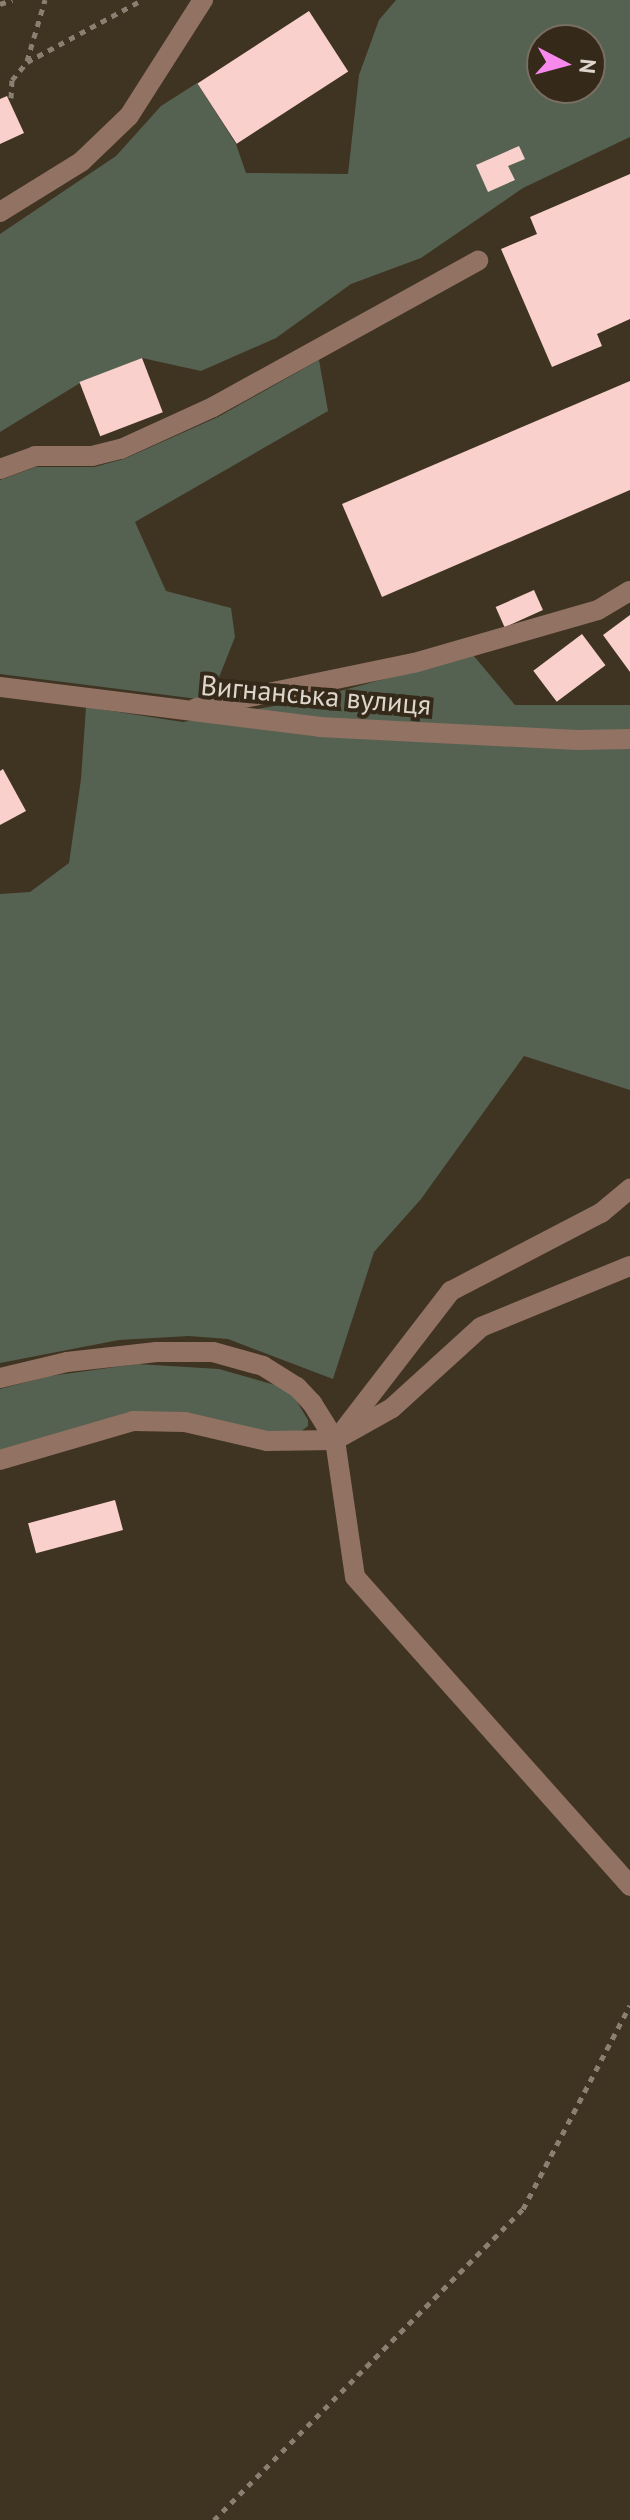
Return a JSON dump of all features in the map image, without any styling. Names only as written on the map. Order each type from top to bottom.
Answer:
[{"type":"street","points":[[0,212],[81,162],[129,116],[203,0]]},
{"type":"street","points":[[0,469],[35,456],[92,456],[134,443],[213,407],[478,261]]},
{"type":"street","points":[[178,712],[414,663],[598,610],[630,591]]},
{"type":"street","name":"Вигнанська вулиця","points":[[0,687],[178,712],[319,727],[578,740],[630,739]]},
{"type":"street","points":[[335,1440],[451,1291],[601,1213],[630,1189]]},
{"type":"street","points":[[0,1460],[133,1421],[185,1422],[267,1441],[335,1440],[392,1408],[481,1327],[630,1266]]},
{"type":"street","points":[[0,1378],[67,1362],[156,1352],[213,1352],[263,1366],[280,1375],[312,1403],[335,1440],[355,1577],[630,1886]]},
{"type":"path","points":[[0,4],[12,0]]},
{"type":"path","points":[[27,62],[45,0]]},
{"type":"path","points":[[11,98],[12,80],[27,62],[142,0]]},
{"type":"path","points":[[214,2520],[523,2209],[630,2005]]},
{"type":"green space","points":[[396,0],[630,0],[630,137],[523,188],[421,258],[351,284],[276,338],[201,371],[142,358],[80,383],[0,432],[0,234],[116,156],[161,106],[197,83],[236,144],[246,173],[348,174],[359,75],[379,20]]},
{"type":"green space","points":[[319,360],[328,411],[135,522],[166,591],[231,608],[235,637],[212,695],[198,699],[0,674],[0,480],[36,467],[94,467],[124,459],[218,417]]},
{"type":"green space","points":[[473,655],[515,705],[630,705],[630,1090],[524,1056],[421,1199],[374,1252],[333,1379],[228,1339],[189,1336],[119,1340],[0,1363],[0,894],[30,892],[69,863],[81,779],[86,707],[183,722],[303,701]]},
{"type":"green space","points":[[137,1364],[219,1369],[275,1385],[293,1395],[308,1420],[308,1426],[294,1437],[145,1415],[0,1451],[0,1389],[50,1376]]},
{"type":"building","points":[[309,11],[348,71],[237,144],[197,83]]},
{"type":"building","points":[[7,96],[24,133],[0,144],[0,99]]},
{"type":"building","points":[[519,146],[525,159],[508,166],[515,180],[488,192],[476,165]]},
{"type":"building","points":[[630,174],[630,319],[597,334],[602,346],[552,367],[501,249],[537,234],[530,217]]},
{"type":"building","points":[[142,358],[163,412],[100,436],[79,382]]},
{"type":"building","points":[[630,381],[630,490],[382,597],[342,504]]},
{"type":"building","points":[[534,590],[543,610],[505,627],[496,607]]},
{"type":"building","points":[[630,615],[630,672],[603,635]]},
{"type":"building","points":[[582,634],[605,665],[557,702],[533,671]]},
{"type":"building","points":[[3,769],[26,811],[0,825],[0,771]]},
{"type":"building","points":[[115,1500],[123,1530],[36,1553],[28,1523]]}]
